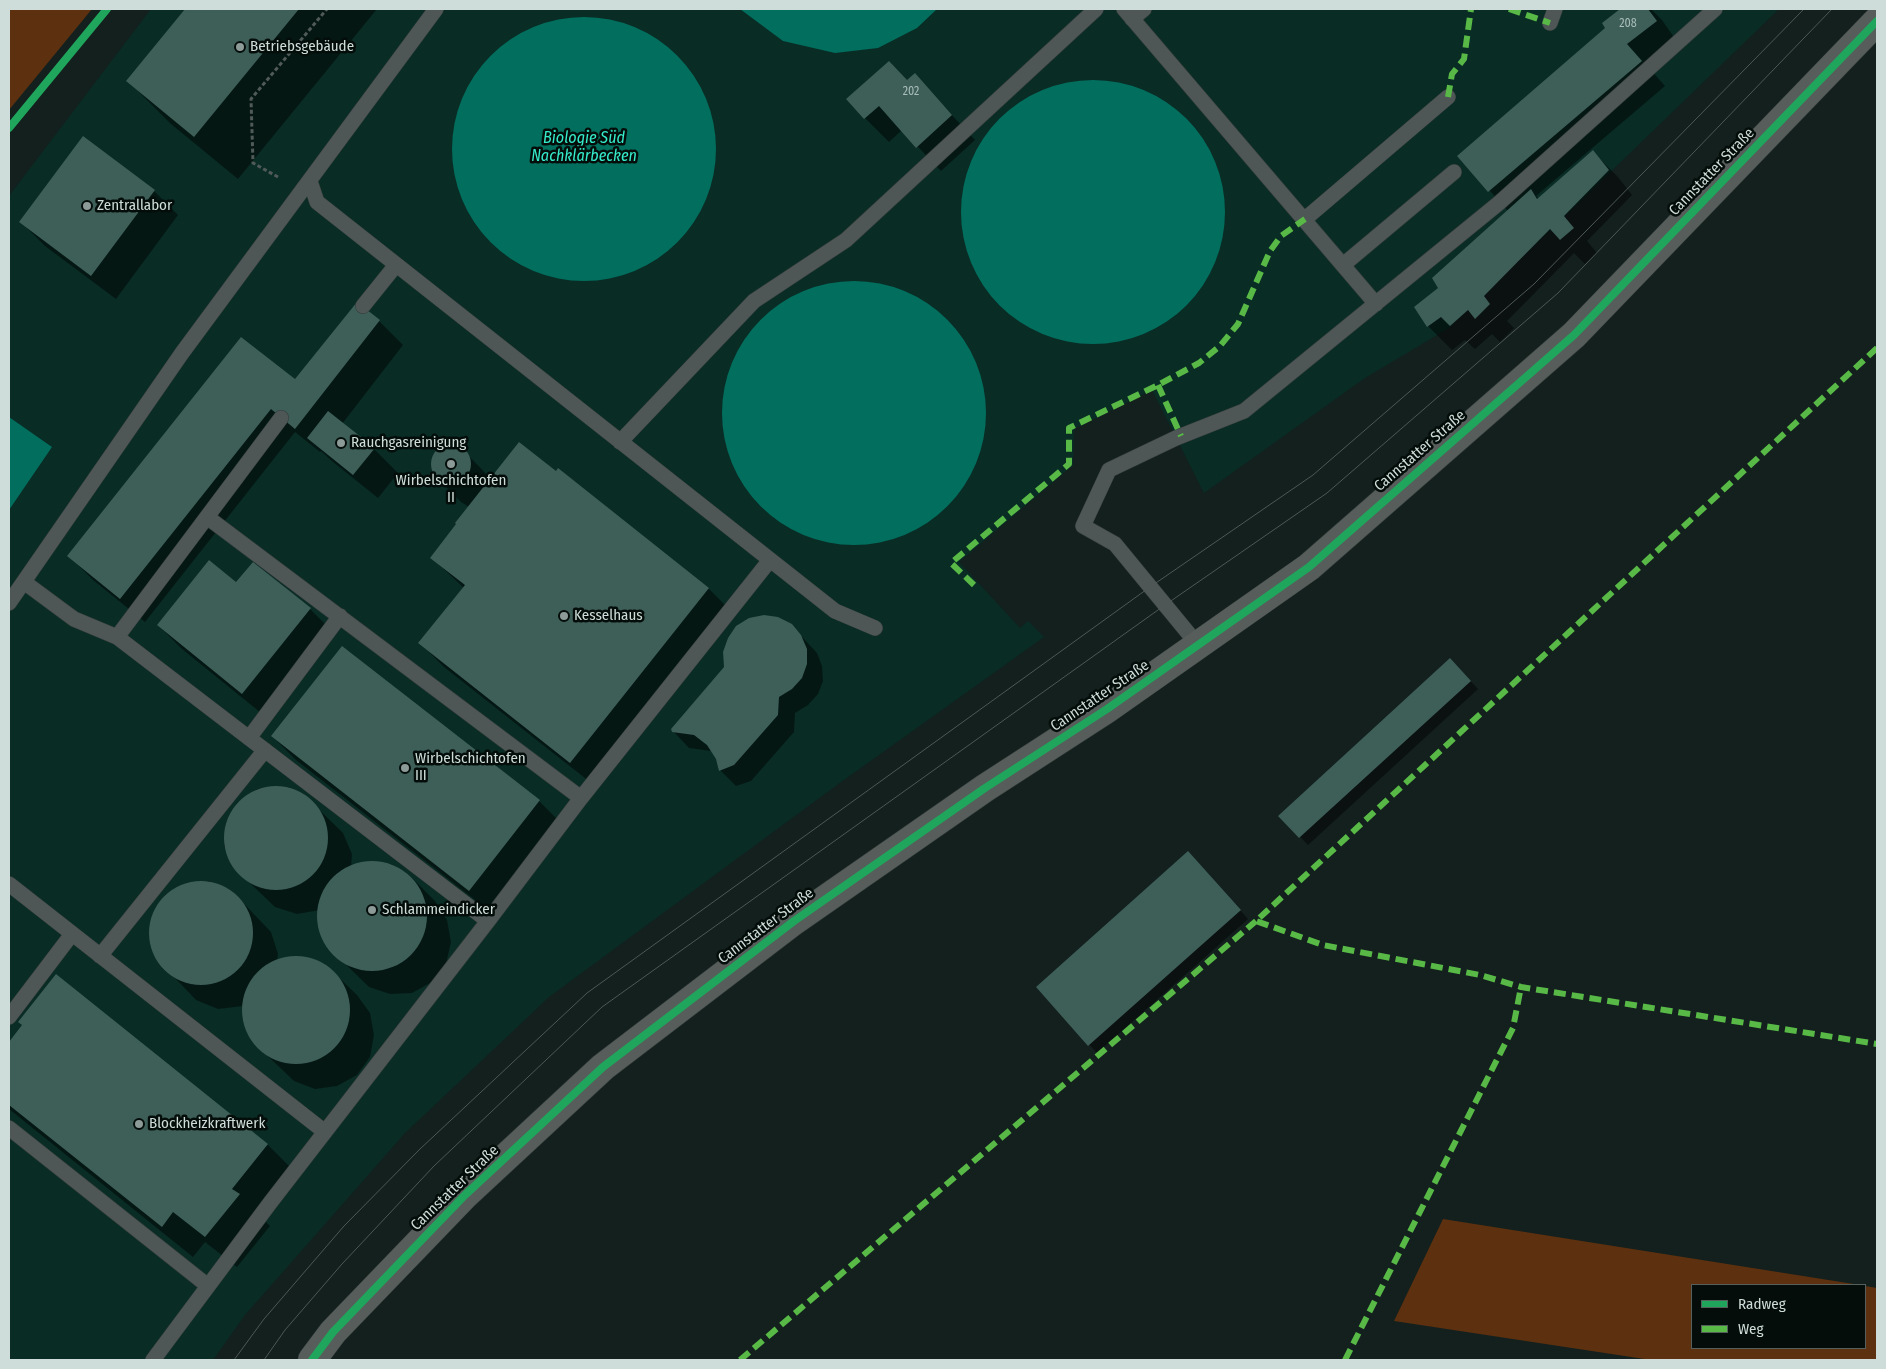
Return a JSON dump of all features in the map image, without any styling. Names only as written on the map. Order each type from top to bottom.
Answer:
[{"type":"main road","name":"Cannstatter Straße","points":[[312,1360],[333,1332],[465,1194],[603,1067],[794,921],[985,788],[1107,709],[1309,567],[1574,335],[1877,21]]},
{"type":"lane","points":[[9,603],[182,353],[436,9]]},
{"type":"lane","points":[[620,442],[754,301],[846,240],[1096,9]]},
{"type":"lane","points":[[1144,9],[1128,14],[1376,304]]},
{"type":"lane","points":[[1550,24],[1555,9]]},
{"type":"lane","points":[[1198,645],[1115,544],[1083,526],[1109,470],[1176,438],[1244,411],[1499,203],[1715,9]]},
{"type":"lane","points":[[1305,219],[1448,97]]},
{"type":"lane","points":[[1343,265],[1454,172]]},
{"type":"lane","points":[[310,181],[316,202],[835,611],[875,628]]},
{"type":"lane","points":[[363,306],[396,265]]},
{"type":"lane","points":[[116,637],[281,418]]},
{"type":"lane","points":[[207,517],[581,798]]},
{"type":"lane","points":[[153,1360],[324,1132],[581,798],[770,560]]},
{"type":"lane","points":[[24,582],[74,619],[116,637],[488,921]]},
{"type":"lane","points":[[249,738],[340,616]]},
{"type":"lane","points":[[100,956],[265,750]]},
{"type":"lane","points":[[9,884],[324,1132]]},
{"type":"lane","points":[[9,1017],[72,934]]},
{"type":"lane","points":[[9,1128],[208,1286]]},
{"type":"path","points":[[253,163],[251,99],[326,9]]},
{"type":"shaded area","points":[[9,9],[92,9],[9,110]]},
{"type":"shaded area","points":[[151,9],[1779,9],[1449,328],[1365,378],[1204,493],[1152,390],[1074,429],[1073,465],[959,562],[1020,628],[1028,621],[1044,637],[837,785],[549,997],[405,1133],[245,1315],[213,1360],[9,1360],[9,196]]},
{"type":"shaded area","points":[[1443,1219],[1854,1284],[1691,1284],[1691,1349],[1866,1349],[1866,1286],[1877,1288],[1877,1360],[1651,1360],[1394,1321]]},
{"type":"water","points":[[740,9],[937,9],[917,28],[878,48],[835,53],[783,41]]},
{"type":"water","name":"Biologie Süd Nachklärbecken","points":[[584,17],[610,19],[646,32],[668,47],[686,65],[706,98],[714,123],[716,149],[714,175],[701,211],[686,233],[668,251],[635,271],[610,279],[584,281],[558,279],[522,266],[500,251],[482,233],[462,200],[454,175],[452,149],[454,123],[467,87],[482,65],[500,47],[533,27],[558,19]]},
{"type":"water","points":[[1093,80],[1119,83],[1143,90],[1177,110],[1195,128],[1215,162],[1222,186],[1225,212],[1222,238],[1215,262],[1195,296],[1177,314],[1143,334],[1119,341],[1093,344],[1067,341],[1043,334],[1009,314],[991,296],[971,262],[964,238],[961,212],[964,186],[971,162],[991,128],[1009,110],[1043,90],[1067,83]]},
{"type":"water","points":[[854,281],[880,284],[904,291],[927,304],[947,320],[963,340],[976,363],[983,387],[986,413],[983,439],[976,463],[963,486],[947,506],[927,522],[904,535],[880,542],[854,545],[828,542],[804,535],[781,522],[761,506],[745,486],[732,463],[725,439],[722,413],[725,387],[732,363],[745,340],[761,320],[781,304],[804,291],[828,284]]},
{"type":"water","points":[[9,417],[52,447],[9,510]]},
{"type":"building","points":[[185,9],[299,9],[194,137],[126,81]]},
{"type":"building","points":[[1620,9],[1648,9],[1657,21],[1627,44],[1642,61],[1488,192],[1457,156],[1605,28],[1602,23]]},
{"type":"building","points":[[889,61],[907,80],[915,73],[952,115],[916,148],[879,106],[864,119],[846,99]]},
{"type":"building","name":"Zentrallabor","points":[[83,136],[155,190],[91,276],[19,222]]},
{"type":"building","points":[[1593,150],[1609,170],[1564,216],[1574,228],[1560,240],[1550,229],[1484,296],[1490,304],[1475,319],[1468,310],[1450,326],[1441,317],[1427,327],[1414,307],[1438,288],[1432,278],[1531,189],[1537,199]]},
{"type":"building","points":[[357,302],[380,320],[295,429],[271,409],[120,599],[67,556],[241,337],[295,379]]},
{"type":"building","name":"Rauchgasreinigung","points":[[328,411],[375,448],[353,475],[307,438]]},
{"type":"building","name":"Kesselhaus","points":[[519,442],[556,471],[558,468],[709,588],[570,763],[418,643],[465,585],[430,558]]},
{"type":"building","name":"Wirbelschichtofen II","points":[[451,444],[462,447],[468,453],[471,464],[468,475],[462,481],[451,484],[440,481],[434,475],[431,464],[434,453],[440,447]]},
{"type":"building","points":[[209,560],[236,582],[253,562],[311,608],[242,694],[157,625]]},
{"type":"building","points":[[764,615],[778,617],[792,624],[801,635],[807,649],[807,664],[802,678],[792,689],[779,697],[778,715],[734,765],[719,771],[716,759],[707,745],[694,735],[672,732],[671,729],[724,667],[723,652],[728,638],[736,626],[749,618]]},
{"type":"building","name":"Wirbelschichtofen III","points":[[342,646],[540,800],[469,891],[271,736]]},
{"type":"building","points":[[1450,658],[1471,681],[1299,838],[1278,816]]},
{"type":"building","points":[[276,786],[296,790],[313,801],[324,818],[328,838],[324,858],[313,875],[296,886],[276,890],[256,886],[239,875],[228,858],[224,838],[228,818],[239,801],[256,790]]},
{"type":"building","points":[[1188,851],[1241,910],[1088,1046],[1036,987]]},
{"type":"building","name":"Schlammeindicker","points":[[372,861],[393,865],[411,877],[423,895],[427,916],[423,937],[411,955],[393,967],[372,971],[351,967],[333,955],[321,937],[317,916],[321,895],[333,877],[351,865]]},
{"type":"building","points":[[201,881],[221,885],[230,889],[238,896],[245,904],[249,913],[253,933],[249,953],[245,962],[238,970],[230,977],[221,981],[201,985],[181,981],[172,977],[164,970],[157,962],[153,953],[149,933],[153,913],[157,904],[164,896],[172,889],[181,885]]},
{"type":"building","points":[[296,956],[317,960],[334,972],[346,989],[350,1010],[346,1031],[334,1048],[317,1060],[296,1064],[275,1060],[258,1048],[246,1031],[242,1010],[246,989],[258,972],[275,960]]},
{"type":"building","name":"Blockheizkraftwerk","points":[[56,974],[268,1144],[232,1189],[240,1194],[205,1237],[173,1212],[162,1227],[9,1105],[9,1042],[22,1025],[18,1022]]},
{"type":"tram line","points":[[234,1360],[264,1319],[344,1226],[420,1149],[587,993],[1150,587],[1313,475],[1534,284],[1804,9]]},
{"type":"tram line","points":[[264,1360],[285,1330],[342,1264],[434,1166],[602,1007],[1165,605],[1327,493],[1558,293],[1832,9]]},
{"type":"marked path","points":[[1448,97],[1452,74],[1464,59],[1471,9]]},
{"type":"marked path","points":[[1509,9],[1550,23]]},
{"type":"marked path","points":[[974,585],[951,563],[1069,464],[1069,428],[1199,363],[1220,346],[1238,324],[1270,251],[1281,236],[1305,219]]},
{"type":"marked path","points":[[1877,348],[1256,921],[1323,945],[1480,975],[1521,987],[1877,1044]]},
{"type":"marked path","points":[[1158,385],[1181,436]]},
{"type":"marked path","points":[[740,1360],[1256,921]]},
{"type":"marked path","points":[[1345,1360],[1513,1028],[1521,987]]},
{"type":"cycle path","points":[[9,128],[107,9]]},
{"type":"cycle path","points":[[312,1360],[333,1332],[465,1195],[603,1067],[794,921],[985,788],[1107,709],[1309,567],[1574,335],[1877,21]]},
{"type":"place","name":"Betriebsgebäude","points":[[240,47]]},
{"type":"place","name":"Zentrallabor","points":[[87,206]]},
{"type":"place","name":"Rauchgasreinigung","points":[[341,443]]},
{"type":"place","name":"Wirbelschichtofen II","points":[[451,464]]},
{"type":"place","name":"Kesselhaus","points":[[564,616]]},
{"type":"place","name":"Wirbelschichtofen III","points":[[405,768]]},
{"type":"place","name":"Schlammeindicker","points":[[372,910]]},
{"type":"place","name":"Blockheizkraftwerk","points":[[139,1124]]}]
